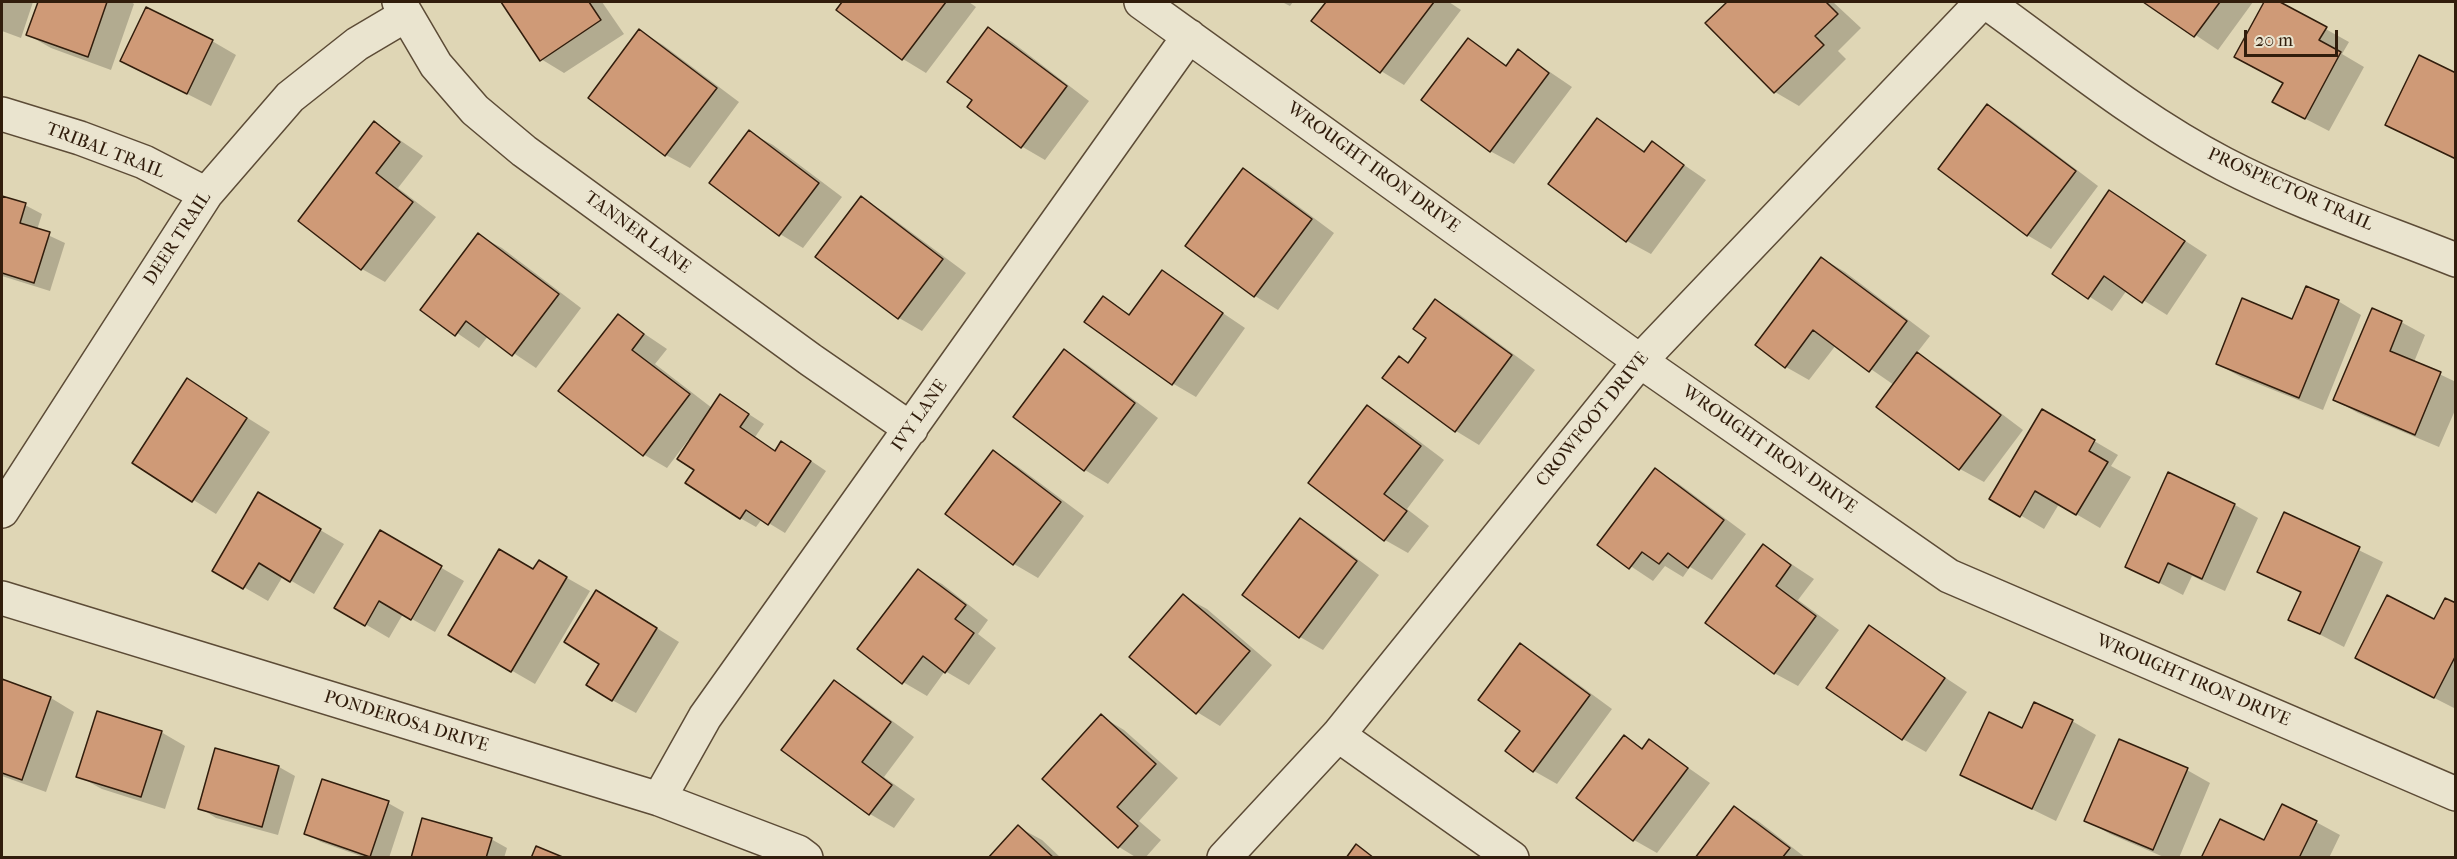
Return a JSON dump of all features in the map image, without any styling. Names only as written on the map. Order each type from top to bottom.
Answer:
[{"type":"street","name":"WROUGHT IRON DRIVE","points":[[1141,2],[1640,361],[1949,576],[2456,794]]},
{"type":"street","name":"CROWFOOT DRIVE","points":[[1224,858],[1338,735],[1640,361],[1982,2]]},
{"type":"street","name":"PROSPECTOR TRAIL","points":[[1986,2],[2152,121],[2223,164],[2329,210],[2456,260]]},
{"type":"street","name":"DEER TRAIL","points":[[2,511],[206,194],[290,97],[402,8]]},
{"type":"street","name":"TANNER LANE","points":[[402,8],[436,65],[475,110],[524,151],[911,429]]},
{"type":"street","name":"IVY LANE","points":[[659,799],[705,717],[1189,36]]},
{"type":"street","name":"TRIBAL TRAIL","points":[[2,114],[80,138],[144,162],[206,194]]},
{"type":"street","name":"PONDEROSA DRIVE","points":[[2,598],[659,799],[798,852],[806,858]]},
{"type":"street","points":[[1338,735],[1512,858]]},
{"type":"building","points":[[38,2],[107,2],[88,57],[26,35]]},
{"type":"building","points":[[501,2],[589,2],[601,20],[540,61]]},
{"type":"building","points":[[842,2],[946,2],[902,60],[836,10]]},
{"type":"building","points":[[1326,2],[1434,2],[1380,73],[1311,21]]},
{"type":"building","points":[[1727,2],[1826,2],[1838,14],[1815,36],[1824,45],[1774,93],[1705,23]]},
{"type":"building","points":[[2143,2],[2220,2],[2194,37]]},
{"type":"building","points":[[2264,2],[2280,2],[2327,27],[2319,40],[2341,52],[2305,119],[2272,102],[2283,83],[2234,57]]},
{"type":"building","points":[[146,7],[213,40],[187,94],[120,61]]},
{"type":"building","points":[[988,27],[1067,86],[1021,148],[967,107],[972,100],[947,82]]},
{"type":"building","points":[[639,29],[717,88],[665,156],[588,98]]},
{"type":"building","points":[[1468,38],[1506,66],[1518,49],[1549,73],[1490,152],[1421,100]]},
{"type":"building","points":[[2419,55],[2456,73],[2456,159],[2385,125]]},
{"type":"building","points":[[1987,104],[2076,171],[2027,236],[1938,169]]},
{"type":"building","points":[[1597,118],[1644,152],[1652,141],[1684,165],[1626,242],[1548,184]]},
{"type":"building","points":[[374,121],[400,142],[376,173],[413,202],[361,270],[298,221]]},
{"type":"building","points":[[749,130],[819,183],[779,236],[709,183]]},
{"type":"building","points":[[1243,168],[1312,219],[1254,297],[1185,246]]},
{"type":"building","points":[[2109,190],[2185,241],[2142,303],[2104,276],[2088,299],[2052,274]]},
{"type":"building","points":[[2,196],[26,203],[20,223],[50,232],[34,283],[2,273]]},
{"type":"building","points":[[861,196],[943,259],[898,319],[815,257]]},
{"type":"building","points":[[478,233],[559,294],[512,356],[466,321],[455,336],[420,310]]},
{"type":"building","points":[[1821,257],[1907,321],[1869,372],[1813,330],[1785,368],[1755,345]]},
{"type":"building","points":[[1162,270],[1223,313],[1172,385],[1084,322],[1103,296],[1129,315]]},
{"type":"building","points":[[2306,286],[2339,300],[2299,398],[2216,364],[2242,298],[2292,319]]},
{"type":"building","points":[[1435,299],[1512,355],[1455,432],[1382,378],[1399,356],[1408,363],[1426,338],[1413,329]]},
{"type":"building","points":[[2372,308],[2402,321],[2390,351],[2441,372],[2415,435],[2333,400]]},
{"type":"building","points":[[618,314],[644,334],[632,350],[690,394],[643,456],[558,391]]},
{"type":"building","points":[[1064,349],[1135,403],[1084,471],[1013,417]]},
{"type":"building","points":[[1917,352],[2001,415],[1959,470],[1876,407]]},
{"type":"building","points":[[187,378],[247,418],[192,502],[132,463]]},
{"type":"building","points":[[720,394],[749,414],[740,427],[775,451],[781,441],[811,461],[768,525],[746,510],[740,519],[685,483],[694,470],[677,459]]},
{"type":"building","points":[[1367,405],[1421,446],[1384,494],[1407,511],[1384,541],[1308,483]]},
{"type":"building","points":[[2042,409],[2095,440],[2089,451],[2108,462],[2076,515],[2035,491],[2020,517],[1989,499]]},
{"type":"building","points":[[993,450],[1061,502],[1013,565],[945,514]]},
{"type":"building","points":[[1655,468],[1724,520],[1688,568],[1668,553],[1659,564],[1642,552],[1629,569],[1597,545]]},
{"type":"building","points":[[2168,472],[2235,504],[2202,579],[2168,563],[2159,583],[2125,567]]},
{"type":"building","points":[[258,492],[321,529],[290,582],[259,563],[243,589],[212,571]]},
{"type":"building","points":[[2284,512],[2360,547],[2320,634],[2288,620],[2301,592],[2257,572]]},
{"type":"building","points":[[1300,518],[1357,561],[1299,638],[1242,595]]},
{"type":"building","points":[[380,530],[442,566],[411,620],[379,601],[365,626],[334,608]]},
{"type":"building","points":[[1763,544],[1791,565],[1776,586],[1816,616],[1774,674],[1705,623]]},
{"type":"building","points":[[499,549],[533,569],[539,560],[567,577],[511,672],[448,635]]},
{"type":"building","points":[[918,569],[966,605],[955,619],[974,633],[945,673],[923,656],[902,684],[857,649]]},
{"type":"building","points":[[596,590],[657,628],[612,701],[586,685],[599,664],[564,642]]},
{"type":"building","points":[[1183,594],[1250,651],[1196,714],[1129,657]]},
{"type":"building","points":[[2387,595],[2434,619],[2445,598],[2456,603],[2456,655],[2434,698],[2355,658]]},
{"type":"building","points":[[1869,625],[1945,678],[1902,740],[1826,688]]},
{"type":"building","points":[[1520,643],[1590,695],[1533,772],[1505,751],[1520,731],[1478,700]]},
{"type":"building","points":[[2,679],[51,697],[22,780],[2,773]]},
{"type":"building","points":[[834,680],[891,722],[862,762],[892,785],[869,815],[781,750]]},
{"type":"building","points":[[2034,702],[2073,720],[2032,809],[1960,775],[1989,712],[2022,728]]},
{"type":"building","points":[[97,711],[162,731],[141,797],[76,777]]},
{"type":"building","points":[[1101,714],[1156,764],[1117,807],[1138,826],[1118,848],[1042,779]]},
{"type":"building","points":[[1624,735],[1642,749],[1649,739],[1688,768],[1633,841],[1576,798]]},
{"type":"building","points":[[2119,739],[2188,768],[2153,850],[2084,821]]},
{"type":"building","points":[[215,748],[279,766],[262,827],[198,809]]},
{"type":"building","points":[[322,779],[389,801],[370,857],[304,834]]},
{"type":"building","points":[[2282,804],[2317,821],[2299,858],[2201,858],[2220,819],[2264,840]]},
{"type":"building","points":[[1734,806],[1790,848],[1782,858],[1695,858]]},
{"type":"building","points":[[422,818],[492,838],[486,858],[411,858]]},
{"type":"building","points":[[1018,825],[1054,858],[988,858]]},
{"type":"building","points":[[1356,844],[1374,858],[1346,858]]},
{"type":"building","points":[[536,846],[565,858],[531,858]]}]
